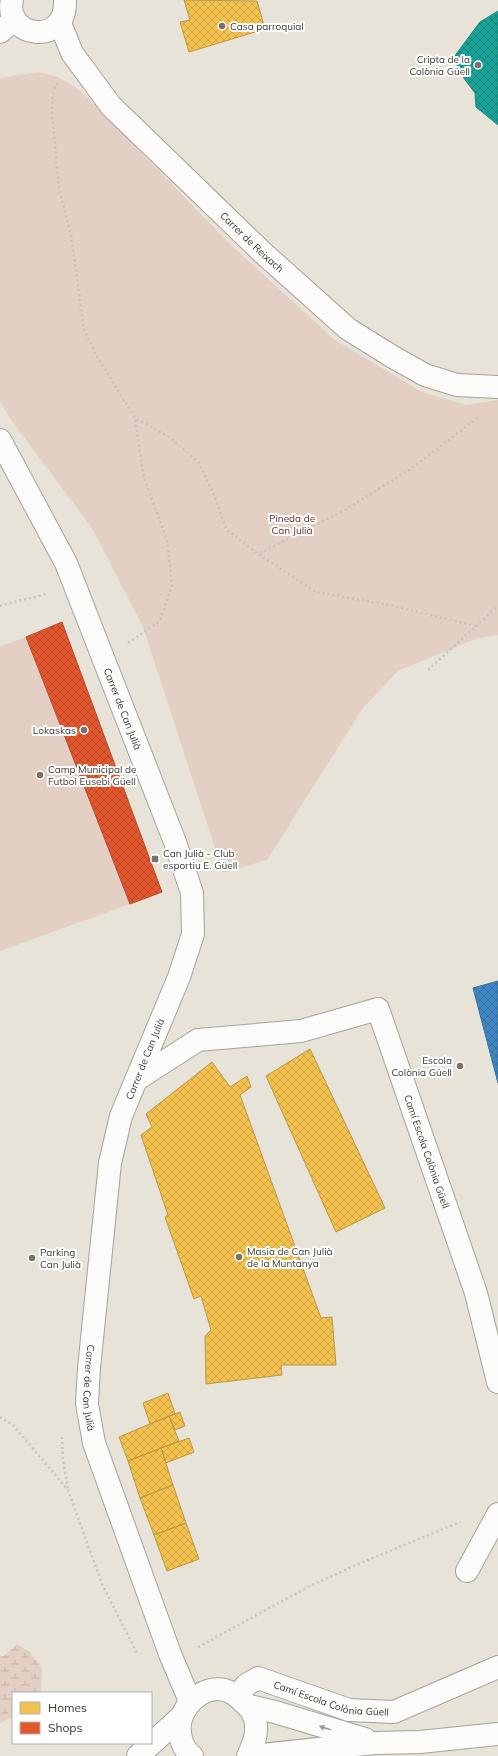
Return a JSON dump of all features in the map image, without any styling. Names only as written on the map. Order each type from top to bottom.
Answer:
[{"type":"street","points":[[9,17],[28,30],[46,32],[60,23],[64,15],[65,0]]},
{"type":"street","name":"Carrer de Reixach","points":[[60,23],[72,53],[111,106],[262,252],[348,329],[425,375],[457,385],[498,387]]},
{"type":"street","name":"Carrer de Can Julià","points":[[0,440],[66,563],[175,842],[192,893],[193,934],[179,977],[122,1116],[110,1163],[89,1368],[87,1404],[94,1443],[170,1654],[185,1709]]},
{"type":"street","name":"Camí Escola Colònia Güell","points":[[136,1080],[198,1040],[301,1031],[378,1009],[476,1293],[498,1382]]},
{"type":"street","points":[[467,1571],[498,1514]]},
{"type":"street","name":"Camí Escola Colònia Güell","points":[[240,1699],[246,1685],[258,1678],[349,1710],[394,1712],[498,1667]]},
{"type":"street","points":[[243,1670],[240,1699],[254,1717],[256,1729],[255,1740],[248,1756]]},
{"type":"street","points":[[152,1742],[199,1695],[210,1690],[221,1690],[275,1712],[375,1743]]},
{"type":"street","points":[[185,1709],[179,1730],[181,1742],[187,1753],[192,1756]]},
{"type":"street","points":[[252,1756],[375,1743],[420,1742],[498,1734]]},
{"type":"street","points":[[138,1756],[150,1744]]},
{"type":"path","points":[[72,53],[53,92],[52,113],[59,189],[71,235],[84,329],[95,353],[135,418],[144,478],[167,540],[172,586],[160,621],[130,642],[102,654]]},
{"type":"path","points":[[258,554],[343,511],[403,474],[485,414]]},
{"type":"path","points":[[135,418],[171,438],[199,463],[216,497],[226,529],[258,554],[316,592],[389,605],[476,626]]},
{"type":"path","points":[[0,606],[16,600],[34,599],[52,591]]},
{"type":"path","points":[[428,670],[498,606]]},
{"type":"path","points":[[0,1416],[13,1425],[68,1490]]},
{"type":"path","points":[[61,1431],[63,1460],[68,1490],[102,1584],[139,1658]]},
{"type":"path","points":[[194,1649],[308,1587],[356,1565],[463,1522]]},
{"type":"green space","name":"Pineda de Can Julià","points":[[38,72],[58,77],[81,91],[229,243],[335,340],[422,392],[466,405],[498,400],[498,635],[478,638],[398,671],[363,708],[267,860],[223,873],[143,627],[92,528],[14,424],[0,402],[0,78]]},
{"type":"green space","name":"Camp Municipal de Futbol Eusebi Güell","points":[[26,637],[130,904],[0,951],[0,646]]},
{"type":"green space","points":[[17,1644],[30,1652],[42,1668],[41,1691],[12,1692],[12,1717],[0,1723],[0,1656],[4,1656]]},
{"type":"building: Homes","name":"Casa parroquial","points":[[184,0],[257,1],[265,29],[189,52],[180,22],[190,20]]},
{"type":"building: Homes","points":[[310,1049],[385,1208],[336,1232],[266,1076]]},
{"type":"building: Homes","name":"Masia de Can Julià de la Muntanya","points":[[212,1062],[230,1087],[247,1076],[251,1087],[240,1095],[321,1318],[332,1317],[336,1365],[281,1365],[282,1375],[206,1384],[205,1336],[211,1330],[201,1296],[194,1299],[165,1217],[168,1215],[141,1135],[152,1127],[146,1114]]},
{"type":"building: Homes","points":[[168,1393],[175,1414],[150,1424],[143,1403]]},
{"type":"building: Homes","points":[[180,1412],[185,1426],[175,1430],[169,1416]]},
{"type":"building: Homes","points":[[169,1416],[179,1441],[128,1461],[119,1437]]},
{"type":"building: Homes","points":[[189,1438],[194,1452],[166,1463],[161,1448]]},
{"type":"building: Homes","points":[[161,1448],[173,1485],[140,1498],[128,1461]]},
{"type":"building: Homes","points":[[173,1485],[186,1523],[154,1535],[140,1498]]},
{"type":"building: Homes","points":[[186,1523],[199,1559],[167,1571],[154,1535]]},
{"type":"building: Shops","points":[[62,622],[162,892],[130,904],[26,637]]},
{"type":"building: Schools","points":[[498,981],[498,1083],[473,988]]},
{"type":"building: Public","name":"Cripta de la Colònia Güell","points":[[498,11],[498,125],[476,107],[475,93],[460,73],[454,57],[480,22]]},
{"type":"place","name":"Casa parroquial","points":[[222,26]]},
{"type":"place","name":"Cripta de la Colònia Güell","points":[[478,65]]},
{"type":"place","name":"Lokaskas","points":[[84,730]]},
{"type":"place","name":"Camp Municipal de Futbol Eusebi Güell","points":[[40,775]]},
{"type":"place","name":"Can Julià - Club esportiu E. Güell","points":[[155,859]]},
{"type":"place","name":"Escola Colònia Güell","points":[[460,1066]]},
{"type":"place","name":"Masia de Can Julià de la Muntanya","points":[[239,1257]]},
{"type":"place","name":"Parking Can Julià","points":[[32,1258]]}]
